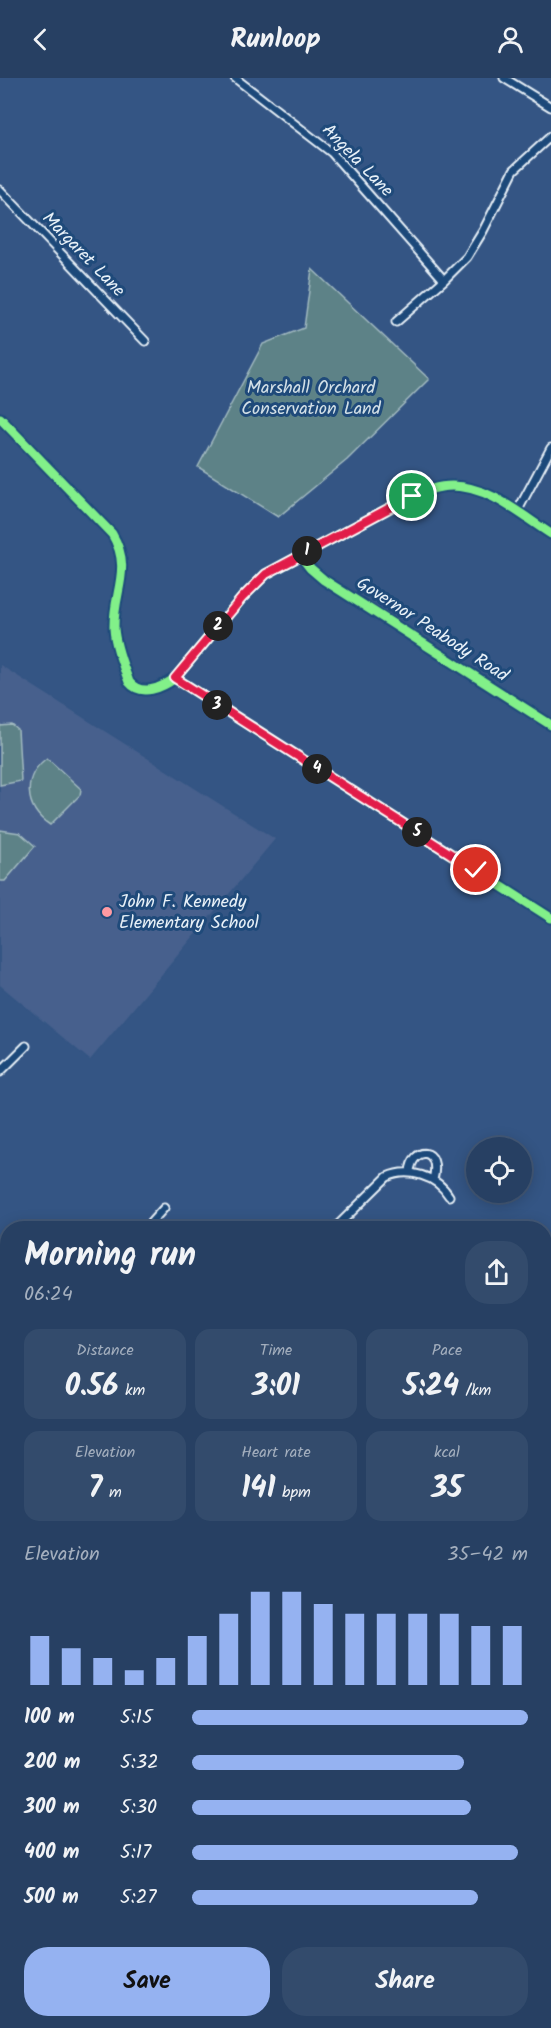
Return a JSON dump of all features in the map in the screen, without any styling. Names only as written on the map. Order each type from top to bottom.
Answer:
[{"type":"street","name":"Angela Lane","points":[[235,78],[332,153],[444,280]]},
{"type":"street","points":[[504,78],[551,107]]},
{"type":"street","points":[[396,322],[444,280],[473,248],[514,170],[551,136]]},
{"type":"street","name":"Margaret Lane","points":[[0,190],[145,341]]},
{"type":"street","points":[[0,418],[112,534],[118,543],[123,563],[114,630],[129,682],[133,687],[139,689],[151,690],[163,687],[175,678],[258,581],[276,568],[412,496],[432,488],[452,486],[473,489],[493,497],[551,534]]},
{"type":"street","points":[[517,512],[551,448]]},
{"type":"street","name":"Governor Peabody Road","points":[[300,555],[324,580],[551,726]]},
{"type":"street","points":[[175,678],[551,918]]},
{"type":"street","points":[[0,1072],[26,1046]]},
{"type":"street","points":[[410,1173],[410,1164],[413,1159],[426,1154],[432,1157],[435,1163],[433,1180]]},
{"type":"street","points":[[342,1221],[387,1177],[403,1171],[433,1180],[449,1196]]},
{"type":"street","points":[[152,1221],[164,1208]]},
{"type":"shaded area","name":"John F. Kennedy Elementary School","points":[[0,665],[275,839],[90,1060],[0,985]]},
{"type":"green space","name":"Marshall Orchard Conservation Land","points":[[312,269],[429,379],[347,460],[278,517],[198,467],[263,344],[304,328]]},
{"type":"green space","points":[[12,725],[18,730],[21,781],[0,785],[0,726]]},
{"type":"green space","points":[[47,758],[81,789],[80,795],[50,825],[35,810],[29,792],[33,774]]},
{"type":"green space","points":[[0,830],[20,833],[35,846],[5,881],[0,881]]},
{"type":"cycle path","points":[[0,418],[112,534],[118,547],[122,570],[114,615],[115,635],[129,682],[139,689],[158,688],[175,678],[242,598],[266,574],[417,494],[447,486],[466,487],[492,496],[551,534]]},
{"type":"cycle path","points":[[300,555],[324,580],[551,725]]},
{"type":"cycle path","points":[[175,678],[551,918]]},
{"type":"place","name":"John F. Kennedy Elementary School","points":[[107,912]]},
{"type":"route","points":[[412,496],[266,574],[242,598],[175,678],[476,870]]}]
